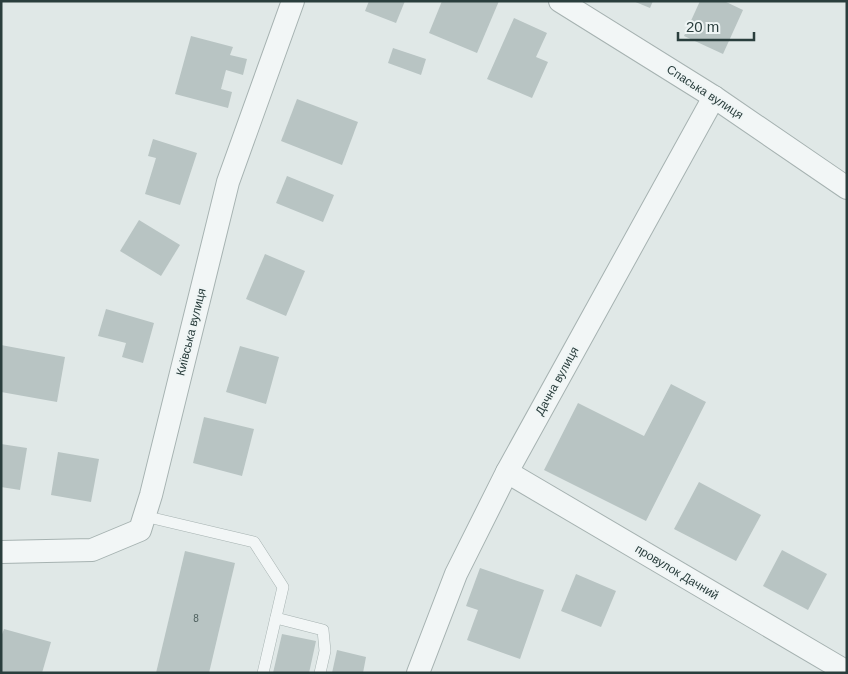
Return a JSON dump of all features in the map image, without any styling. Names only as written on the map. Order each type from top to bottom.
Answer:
[{"type":"street","name":"Київська вулиця","points":[[1,552],[92,550],[140,530],[152,495],[228,182],[294,1]]},
{"type":"street","name":"Спаська вулиця","points":[[560,1],[714,97],[847,188]]},
{"type":"street","name":"Дачна вулиця","points":[[418,673],[456,574],[507,472],[714,97]]},
{"type":"street","name":"провулок Дачний","points":[[507,472],[847,672]]},
{"type":"lane","points":[[144,516],[254,542],[283,587],[263,673]]},
{"type":"lane","points":[[276,618],[323,630],[325,651],[320,673]]},
{"type":"building","points":[[369,1],[405,1],[396,23],[365,11]]},
{"type":"building","points":[[442,1],[499,1],[477,53],[429,33]]},
{"type":"building","points":[[633,1],[653,1],[650,8]]},
{"type":"building","points":[[700,1],[724,1],[743,10],[723,54],[684,36]]},
{"type":"building","points":[[514,18],[547,33],[536,57],[548,62],[532,98],[487,79]]},
{"type":"building","points":[[191,36],[233,47],[230,55],[247,59],[243,75],[226,70],[221,89],[232,92],[228,108],[175,94]]},
{"type":"building","points":[[393,48],[426,59],[421,75],[388,63]]},
{"type":"building","points":[[297,99],[358,122],[342,165],[281,141]]},
{"type":"building","points":[[153,139],[197,153],[180,205],[145,194],[156,158],[148,156]]},
{"type":"building","points":[[287,176],[334,195],[323,222],[276,203]]},
{"type":"building","points":[[139,220],[180,245],[161,276],[120,251]]},
{"type":"building","points":[[265,254],[305,271],[286,316],[246,299]]},
{"type":"building","points":[[106,309],[154,323],[143,363],[122,357],[126,343],[98,336]]},
{"type":"building","points":[[1,345],[65,357],[57,402],[1,392]]},
{"type":"building","points":[[240,346],[279,357],[266,404],[226,392]]},
{"type":"building","points":[[671,384],[706,402],[646,521],[544,470],[578,403],[644,436]]},
{"type":"building","points":[[204,417],[254,429],[242,476],[193,463]]},
{"type":"building","points":[[1,444],[27,448],[20,490],[1,487]]},
{"type":"building","points":[[58,452],[99,459],[91,502],[51,495]]},
{"type":"building","points":[[699,482],[761,515],[736,561],[674,529]]},
{"type":"building","points":[[782,550],[827,574],[808,610],[763,586]]},
{"type":"building","points":[[185,551],[235,563],[209,673],[156,673]]},
{"type":"building","points":[[480,568],[544,590],[520,659],[467,640],[478,610],[466,606]]},
{"type":"building","points":[[576,574],[616,591],[601,627],[561,611]]},
{"type":"building","points":[[4,629],[51,642],[42,673],[1,673],[1,637]]},
{"type":"building","points":[[282,634],[316,641],[309,673],[273,673]]},
{"type":"building","points":[[337,650],[366,657],[363,673],[332,673]]}]
